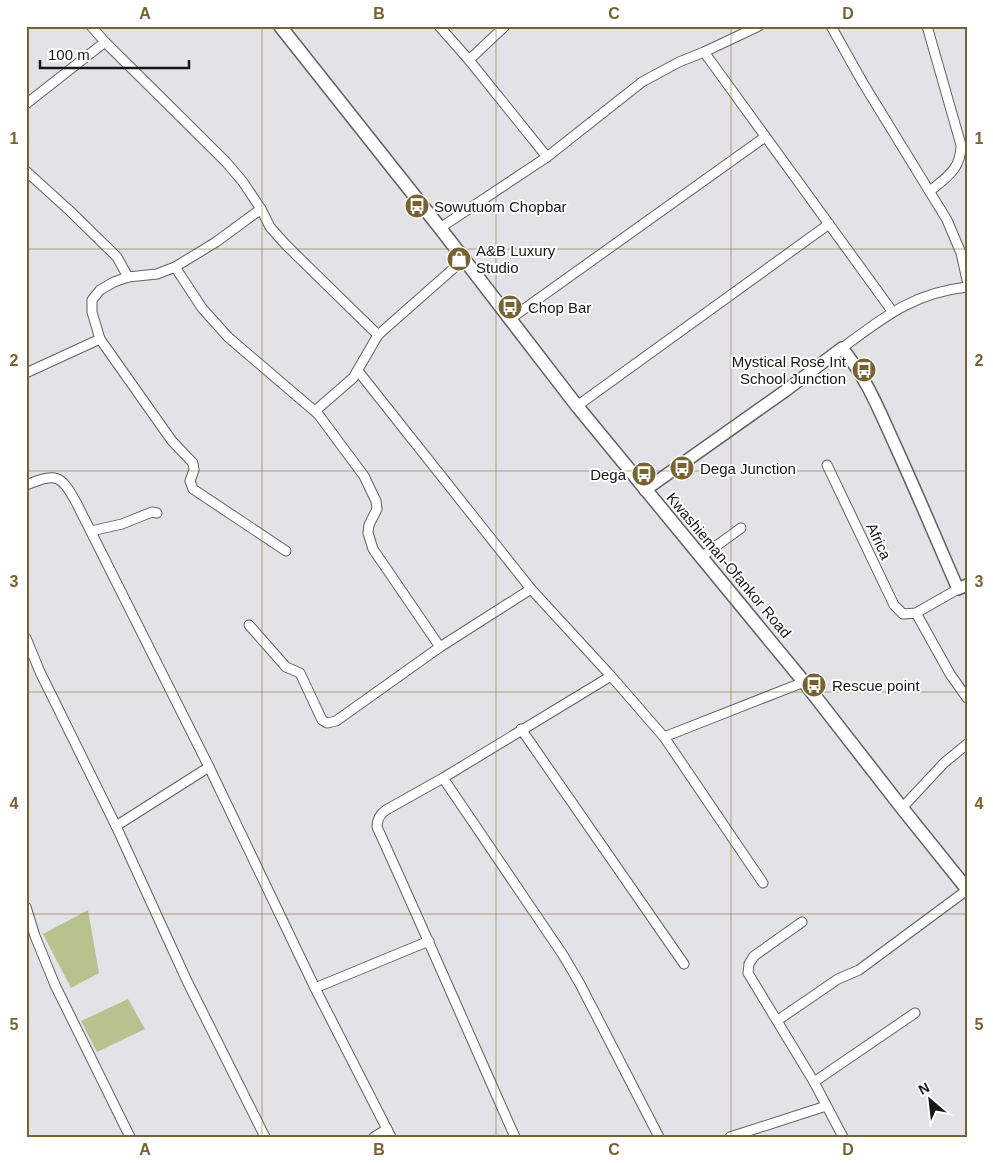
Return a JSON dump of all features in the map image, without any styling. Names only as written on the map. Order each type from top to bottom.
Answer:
[{"type":"main road","name":"Kwashieman-Ofankor Road","points":[[280,26],[440,228],[577,406],[804,682],[967,889]]},
{"type":"street","points":[[91,26],[104,42],[226,162],[243,182],[261,209],[270,227],[378,335]]},
{"type":"street","points":[[439,26],[469,60],[547,157]]},
{"type":"street","points":[[469,60],[505,26]]},
{"type":"street","points":[[440,228],[547,157],[642,82],[679,62],[759,26]]},
{"type":"street","points":[[831,26],[863,83],[930,191],[956,237],[967,280]]},
{"type":"street","points":[[927,26],[961,145],[961,157],[958,165],[930,191]]},
{"type":"street","points":[[26,104],[104,42]]},
{"type":"street","points":[[704,52],[892,311]]},
{"type":"street","points":[[510,319],[765,137]]},
{"type":"street","points":[[26,172],[70,210],[117,257],[128,277]]},
{"type":"street","points":[[261,209],[216,242],[176,267],[158,274],[128,277],[104,287],[92,300],[92,312],[100,339],[172,441],[193,463],[194,470],[190,481],[193,489],[286,551]]},
{"type":"street","points":[[577,406],[829,224]]},
{"type":"street","points":[[315,411],[346,385],[358,371],[378,335],[463,260]]},
{"type":"street","points":[[176,267],[202,308],[228,337],[315,411],[370,484],[377,509],[368,532],[373,549],[440,647]]},
{"type":"street","points":[[645,490],[778,396],[892,311],[933,293],[967,287]]},
{"type":"street","points":[[26,373],[100,339]]},
{"type":"street","points":[[842,348],[856,366],[870,390],[962,587],[916,613],[950,674],[967,698]]},
{"type":"street","points":[[358,371],[531,589],[664,737],[763,883]]},
{"type":"street","name":"Africa","points":[[828,465],[894,605],[903,614],[916,613]]},
{"type":"street","points":[[26,486],[43,479],[52,478],[58,478],[64,482],[91,531],[209,767],[315,988],[389,1133],[374,1137]]},
{"type":"street","points":[[91,531],[122,524],[152,512],[157,513]]},
{"type":"street","points":[[701,557],[741,528]]},
{"type":"street","points":[[249,624],[286,667],[300,674],[322,720],[327,723],[336,721],[440,647],[531,589]]},
{"type":"street","points":[[26,638],[40,672],[116,826],[187,981],[265,1137]]},
{"type":"street","points":[[515,1137],[377,827],[377,822],[382,812],[443,778],[611,676]]},
{"type":"street","points":[[664,737],[804,682]]},
{"type":"street","points":[[521,729],[684,964]]},
{"type":"street","points":[[902,808],[944,763],[967,744]]},
{"type":"street","points":[[116,826],[209,767]]},
{"type":"street","points":[[443,778],[563,955],[580,984],[659,1137]]},
{"type":"street","points":[[778,1020],[838,978],[858,970],[967,889]]},
{"type":"street","points":[[26,907],[35,936],[55,985],[130,1137]]},
{"type":"street","points":[[802,922],[754,956],[749,964],[748,973],[814,1082],[843,1137]]},
{"type":"street","points":[[315,988],[429,941]]},
{"type":"street","points":[[814,1082],[915,1013]]},
{"type":"street","points":[[730,1137],[826,1106]]},
{"type":"green space","points":[[88,910],[99,973],[71,988],[43,934]]},
{"type":"green space","points":[[128,999],[145,1029],[97,1052],[81,1021]]},
{"type":"place","name":"Sowutuom Chopbar","points":[[417,206]]},
{"type":"place","name":"A&B Luxury Studio","points":[[459,259]]},
{"type":"place","name":"Chop Bar","points":[[510,307]]},
{"type":"place","name":"Mystical Rose Int School Junction","points":[[864,370]]},
{"type":"place","name":"Dega Junction","points":[[682,468]]},
{"type":"place","name":"Dega","points":[[644,474]]},
{"type":"place","name":"Rescue point","points":[[814,685]]}]
